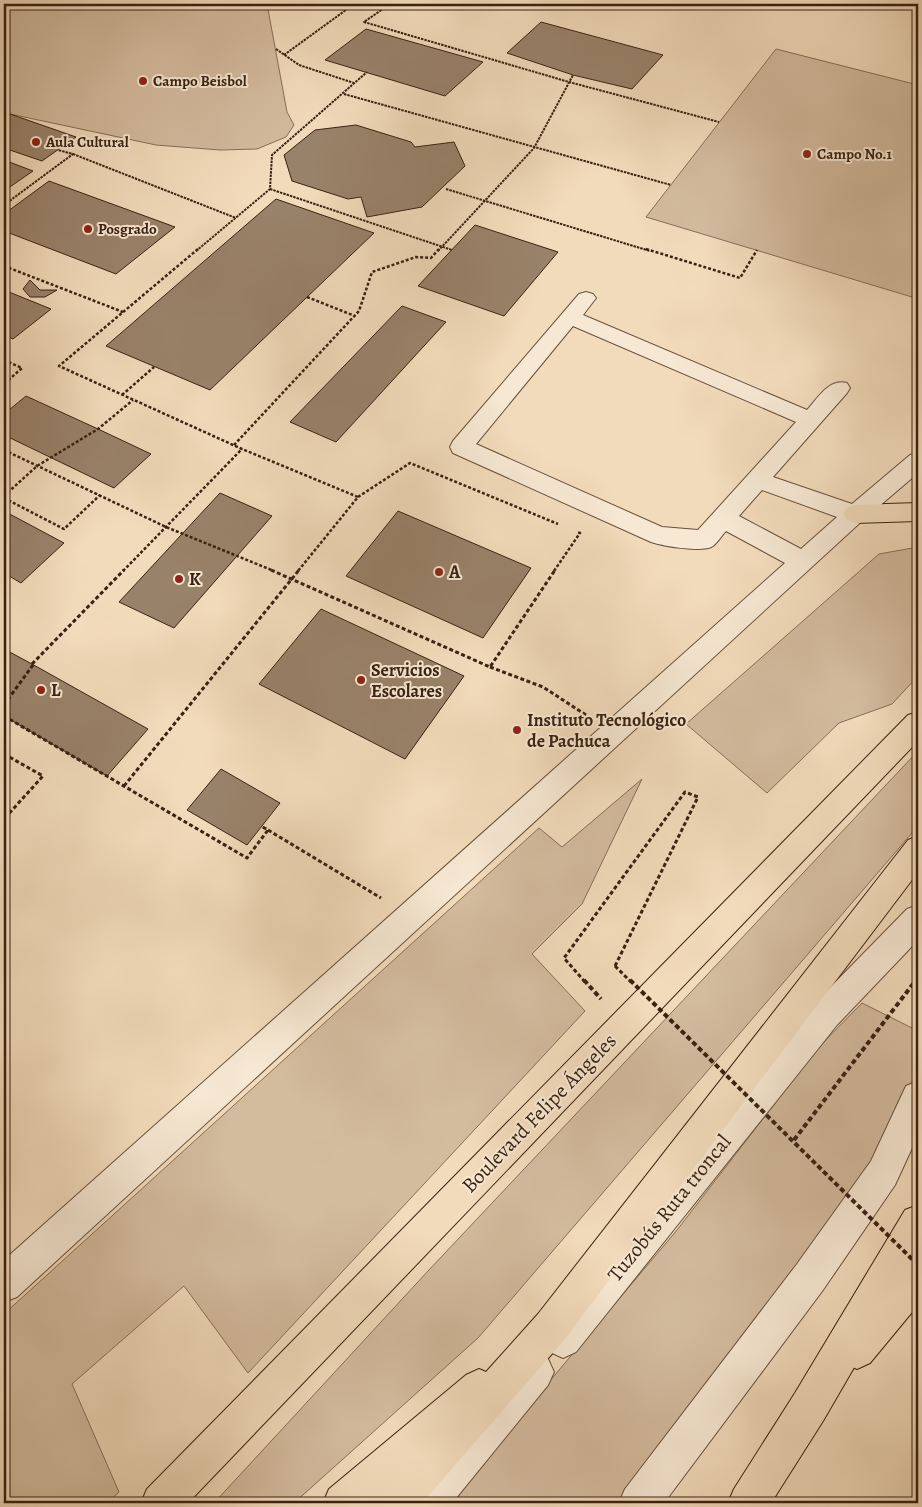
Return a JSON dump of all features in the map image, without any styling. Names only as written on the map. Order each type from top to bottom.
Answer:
[{"type":"main road","points":[[855,514],[918,512]]},
{"type":"main road","name":"Boulevard Felipe Ángeles","points":[[161,1503],[918,723]]},
{"type":"main road","points":[[396,1503],[551,1327],[918,849]]},
{"type":"main road","points":[[748,1503],[809,1407],[918,1223]]},
{"type":"main road","points":[[809,1407],[918,1277]]},
{"type":"main road","points":[[344,1503],[551,1327]]},
{"type":"street","points":[[586,298],[460,447],[659,536],[704,540],[839,388]]},
{"type":"street","points":[[570,317],[811,420]]},
{"type":"street","points":[[4,1284],[412,917],[855,514],[918,461]]},
{"type":"street","points":[[758,480],[855,514]]},
{"type":"street","points":[[724,518],[804,561]]},
{"type":"street","name":"Tuzobús Ruta troncal","points":[[426,1503],[593,1302],[826,1014],[918,918]]},
{"type":"street","points":[[882,1174],[918,1098]]},
{"type":"street","points":[[639,1503],[810,1277],[882,1174],[918,1127]]},
{"type":"path","points":[[284,55],[350,8],[340,4]]},
{"type":"path","points":[[390,4],[364,22],[569,82],[720,122]]},
{"type":"path","points":[[276,49],[299,65],[355,83]]},
{"type":"path","points":[[358,497],[242,449],[59,366],[270,188],[272,154],[367,72]]},
{"type":"path","points":[[234,445],[360,311],[372,272],[416,257],[430,258],[534,148],[573,76]]},
{"type":"path","points":[[343,94],[671,185]]},
{"type":"path","points":[[58,150],[73,154],[236,218]]},
{"type":"path","points":[[4,205],[73,154]]},
{"type":"path","points":[[270,188],[452,250]]},
{"type":"path","points":[[446,189],[740,278],[756,250]]},
{"type":"path","points":[[4,266],[123,312]]},
{"type":"path","points":[[307,297],[355,316]]},
{"type":"path","points":[[4,360],[22,368],[4,384]]},
{"type":"path","points":[[122,395],[154,367]]},
{"type":"path","points":[[100,495],[64,529],[4,497],[37,466],[98,429],[133,400]]},
{"type":"path","points":[[32,664],[242,449]]},
{"type":"path","points":[[4,450],[166,527],[238,555],[490,667],[544,687],[614,733]]},
{"type":"path","points":[[124,786],[358,497],[410,463],[562,526]]},
{"type":"path","points":[[490,667],[580,533],[571,530]]},
{"type":"path","points":[[4,705],[35,661]]},
{"type":"path","points":[[4,716],[247,858],[268,830]]},
{"type":"path","points":[[4,754],[43,776],[4,819]]},
{"type":"path","points":[[624,1025],[564,958],[686,792],[698,797],[615,966],[794,1140],[918,1265]]},
{"type":"path","points":[[261,826],[412,917]]},
{"type":"path","points":[[794,1140],[918,978]]},
{"type":"shaded area","name":"Campo Beisbol","points":[[4,4],[267,4],[287,112],[294,125],[286,137],[257,149],[220,150],[156,145],[10,114],[4,115]]},
{"type":"shaded area","name":"Campo No.1","points":[[776,49],[918,85],[918,284],[912,297],[646,217]]},
{"type":"shaded area","points":[[918,547],[918,676],[892,704],[839,723],[767,793],[686,724],[879,554]]},
{"type":"shaded area","points":[[918,751],[918,826],[478,1338],[294,1503],[214,1503],[428,1271]]},
{"type":"shaded area","points":[[642,779],[582,904],[532,954],[585,1011],[248,1373],[184,1286],[72,1384],[119,1492],[107,1503],[4,1503],[4,1314],[539,828],[562,847]]},
{"type":"shaded area","points":[[862,1003],[918,1031],[918,1076],[878,1160],[626,1503],[447,1503],[677,1230],[817,1049]]},
{"type":"building","points":[[541,22],[663,55],[632,89],[573,75],[507,53]]},
{"type":"building","points":[[366,29],[483,62],[445,96],[325,60]]},
{"type":"building","name":"Aula Cultural","points":[[10,114],[76,137],[42,161],[4,148],[4,119]]},
{"type":"building","points":[[356,125],[411,142],[415,147],[454,142],[465,166],[422,207],[367,217],[361,197],[348,199],[292,181],[284,155],[315,130]]},
{"type":"building","points":[[4,160],[33,171],[4,191]]},
{"type":"building","name":"Posgrado","points":[[49,181],[175,227],[116,274],[4,231],[4,214]]},
{"type":"building","points":[[276,199],[374,233],[210,390],[106,346]]},
{"type":"building","points":[[475,225],[558,252],[504,316],[418,286]]},
{"type":"building","points":[[30,280],[40,290],[57,290],[45,297],[30,297],[23,289]]},
{"type":"building","points":[[4,290],[51,309],[13,339],[4,335]]},
{"type":"building","points":[[402,306],[446,322],[336,442],[290,422]]},
{"type":"building","points":[[26,396],[151,454],[114,488],[4,435],[4,414]]},
{"type":"building","name":"K","points":[[220,493],[272,516],[174,628],[119,602]]},
{"type":"building","points":[[4,511],[64,543],[21,583],[4,573]]},
{"type":"building","name":"A","points":[[398,511],[531,568],[483,638],[346,576]]},
{"type":"building","name":"Servicios Escolares","points":[[321,609],[464,676],[405,759],[259,684]]},
{"type":"building","name":"L","points":[[4,649],[148,729],[107,776],[4,716]]},
{"type":"building","points":[[221,769],[280,803],[247,845],[187,810]]},
{"type":"place","name":"Campo Beisbol","points":[[143,81]]},
{"type":"place","name":"Aula Cultural","points":[[36,142]]},
{"type":"place","name":"Campo No.1","points":[[807,154]]},
{"type":"place","name":"Posgrado","points":[[88,229]]},
{"type":"place","name":"A","points":[[439,572]]},
{"type":"place","name":"K","points":[[179,579]]},
{"type":"place","name":"Servicios Escolares","points":[[361,680]]},
{"type":"place","name":"L","points":[[41,690]]},
{"type":"place","name":"Instituto Tecnológico de Pachuca","points":[[517,730]]}]
